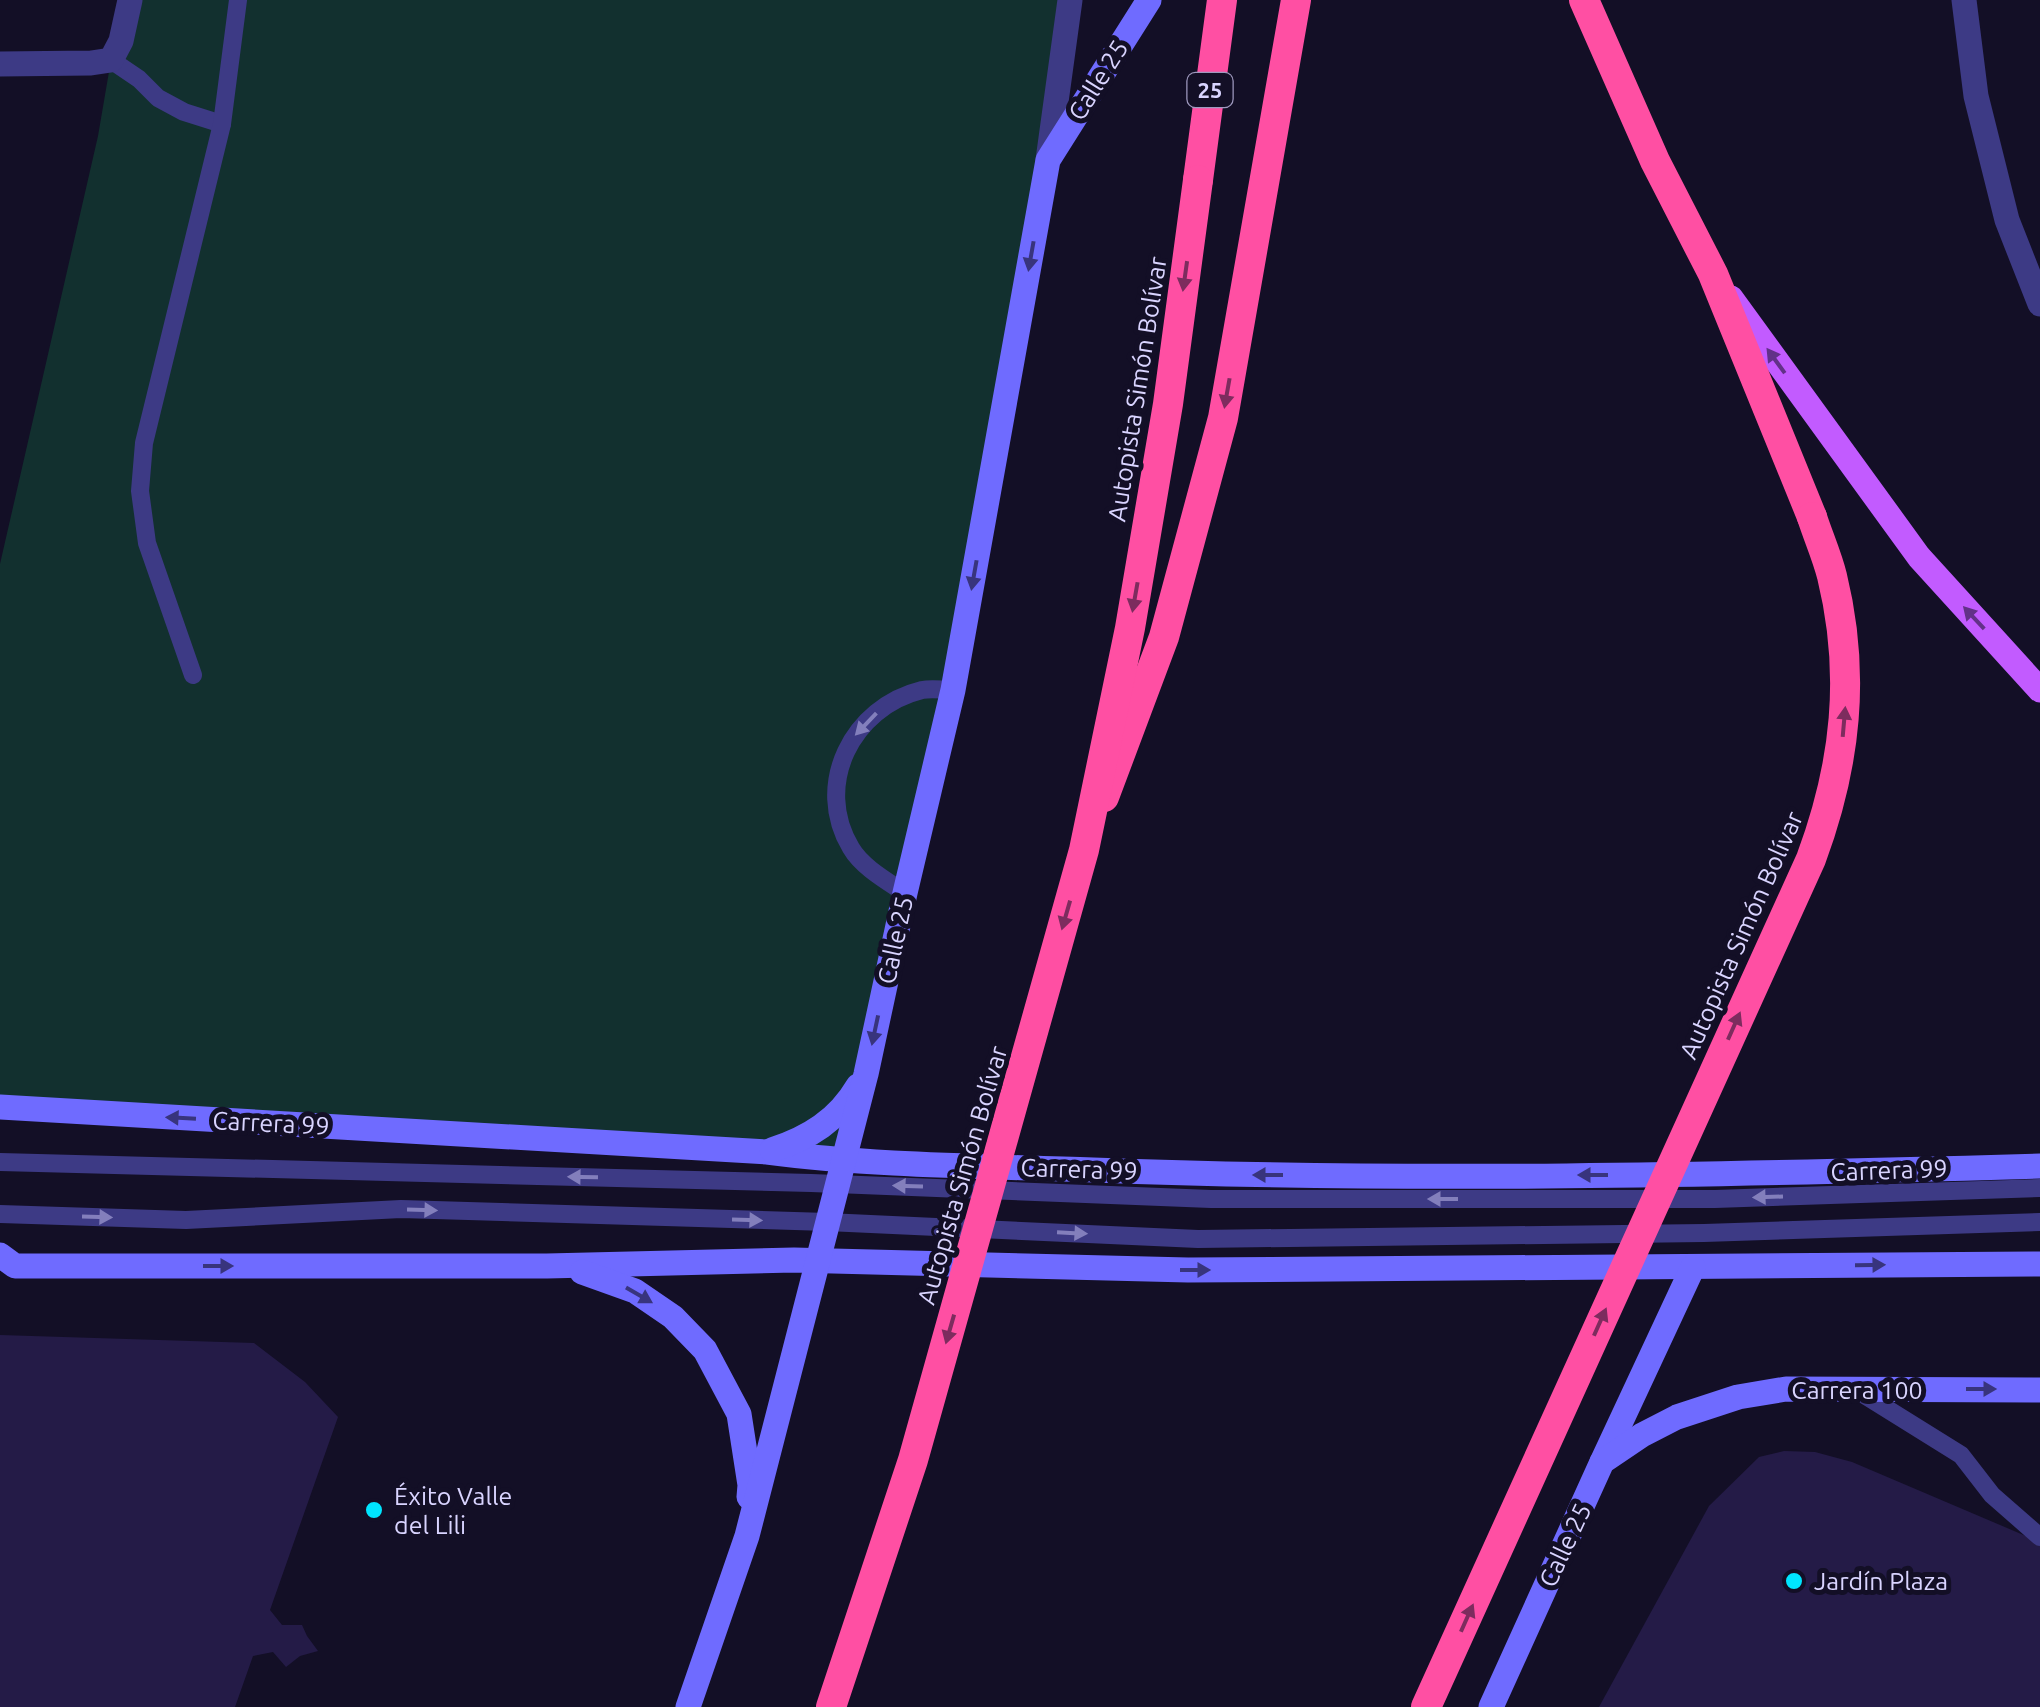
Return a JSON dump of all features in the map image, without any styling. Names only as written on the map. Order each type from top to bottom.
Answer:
[{"type":"highway","name":"Autopista Simón Bolívar","points":[[830,1707],[913,1460],[1084,850],[1168,404],[1222,0]]},
{"type":"highway","points":[[1084,850],[1164,637],[1223,418],[1296,0]]},
{"type":"highway","points":[[1562,0],[1654,161]]},
{"type":"highway","name":"Autopista Simón Bolívar","points":[[1426,1707],[1811,859],[1835,785],[1842,746],[1846,674],[1838,606],[1812,517],[1713,274],[1654,161],[1584,0]]},
{"type":"main road","name":"Calle 25","points":[[688,1707],[747,1536],[866,1074],[953,690],[1048,160],[1149,0]]},
{"type":"main road","points":[[1713,274],[1919,557],[2040,690]]},
{"type":"main road","points":[[767,1152],[797,1142],[824,1126],[848,1102],[866,1074]]},
{"type":"main road","name":"Carrera 99","points":[[0,1107],[767,1152],[840,1172],[1724,1175],[2040,1166]]},
{"type":"main road","points":[[5,1262],[547,1266],[818,1260],[1188,1270],[2040,1264]]},
{"type":"main road","points":[[547,1266],[592,1274],[635,1291],[674,1317],[705,1350],[739,1414],[750,1485],[747,1536]]},
{"type":"main road","name":"Calle 25","points":[[1490,1707],[1693,1267]]},
{"type":"main road","name":"Carrera 100","points":[[1602,1462],[1677,1417],[1738,1397],[1786,1389],[2040,1390]]},
{"type":"street","points":[[0,64],[111,60],[121,41],[130,0]]},
{"type":"street","name":"Calle 25","points":[[1048,160],[1070,0]]},
{"type":"street","points":[[1964,0],[1976,96],[2007,220],[2040,304]]},
{"type":"lane","points":[[193,675],[147,543],[140,491],[144,443],[222,124],[238,0]]},
{"type":"lane","points":[[111,60],[158,98],[184,112],[222,124]]},
{"type":"lane","points":[[905,893],[852,851],[839,820],[836,786],[844,754],[861,725],[888,704],[924,690],[953,690]]},
{"type":"lane","points":[[0,1162],[840,1172],[1211,1199],[1715,1199],[2040,1188]]},
{"type":"lane","points":[[0,1214],[186,1220],[401,1209],[828,1222],[1198,1239],[1704,1233],[2040,1222]]},
{"type":"lane","points":[[1854,1389],[1961,1454],[1992,1495],[2040,1537]]},
{"type":"green space","points":[[130,0],[1070,0],[953,690],[844,1160],[0,1107],[0,564],[98,136],[111,60]]},
{"type":"building","points":[[0,1335],[254,1343],[305,1382],[338,1417],[270,1610],[282,1625],[302,1625],[318,1651],[300,1656],[286,1667],[273,1652],[253,1656],[235,1707],[0,1707]]},
{"type":"building","points":[[1784,1451],[1815,1452],[1852,1462],[2040,1542],[2040,1707],[1599,1707],[1709,1506],[1759,1457]]},
{"type":"place","name":"Éxito Valle del Lili","points":[[374,1510]]},
{"type":"place","name":"Jardín Plaza","points":[[1794,1581]]}]
